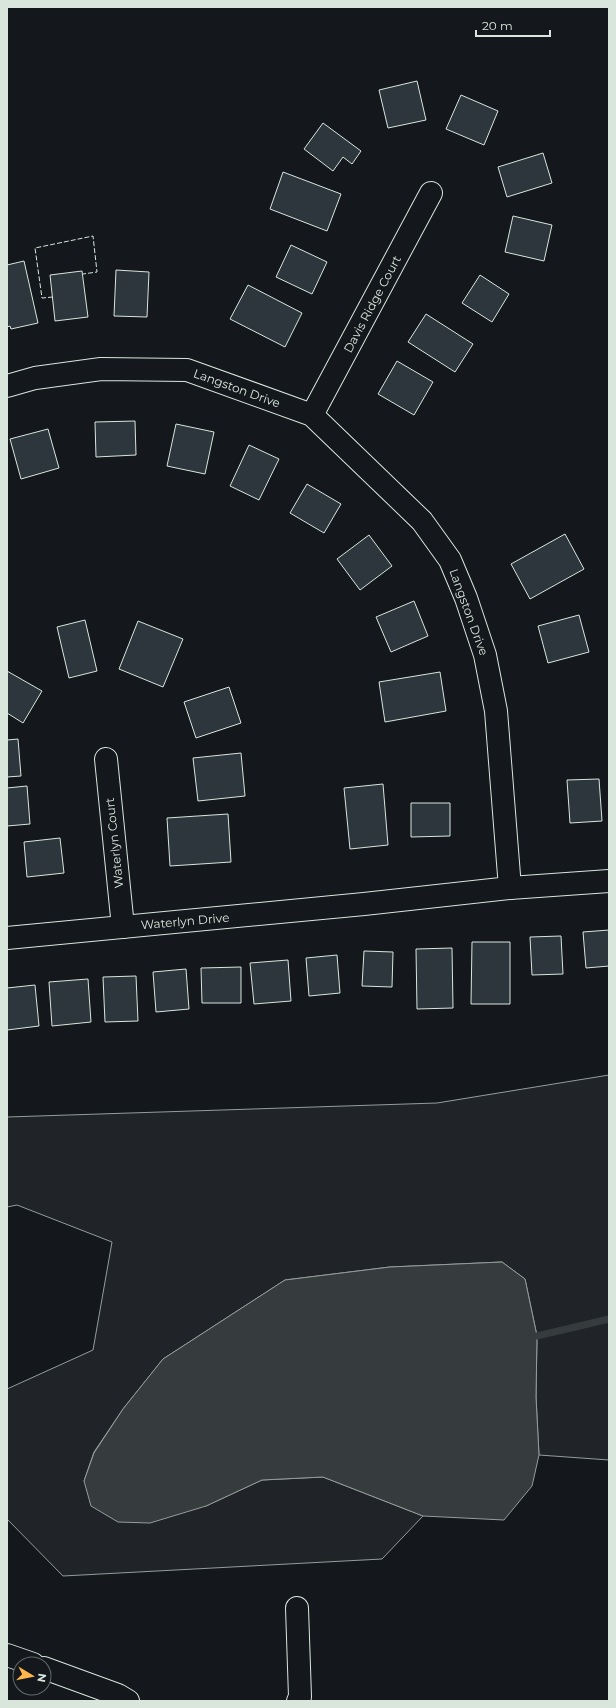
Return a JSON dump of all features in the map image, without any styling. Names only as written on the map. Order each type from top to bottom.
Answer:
[{"type":"street","name":"Davis Ridge Court","points":[[312,415],[431,193]]},
{"type":"street","name":"Langston Drive","points":[[7,386],[35,378],[101,369],[188,370],[312,415],[422,520],[450,560],[466,598],[486,655],[496,711],[510,888]]},
{"type":"street","name":"Waterlyn Court","points":[[106,759],[123,926]]},
{"type":"street","points":[[510,888],[609,881]]},
{"type":"street","name":"Waterlyn Drive","points":[[7,938],[364,904],[510,888]]},
{"type":"street","points":[[297,1608],[300,1697],[298,1701]]},
{"type":"street","points":[[52,1671],[118,1695],[128,1701]]},
{"type":"shaded area","points":[[609,1075],[609,1460],[539,1455],[536,1397],[537,1336],[525,1279],[502,1262],[390,1267],[285,1280],[163,1359],[123,1409],[94,1452],[84,1481],[206,1506],[262,1480],[323,1477],[423,1516],[382,1559],[63,1576],[7,1519],[7,1389],[93,1350],[112,1242],[17,1205],[7,1207],[7,1117],[437,1103]]},
{"type":"shaded area","points":[[502,1262],[525,1279],[537,1336],[536,1397],[539,1455],[532,1486],[504,1520],[423,1516],[323,1477],[262,1480],[206,1506],[150,1523],[118,1522],[91,1506],[84,1481],[94,1453],[123,1409],[163,1359],[285,1280],[390,1267]]},
{"type":"building","points":[[417,81],[426,120],[388,128],[379,90]]},
{"type":"building","points":[[461,95],[498,111],[484,145],[446,129]]},
{"type":"building","points":[[323,123],[361,151],[352,164],[343,157],[333,171],[304,149]]},
{"type":"building","points":[[543,153],[552,183],[507,197],[498,167]]},
{"type":"building","points":[[283,172],[341,194],[327,231],[270,209]]},
{"type":"building","points":[[513,216],[552,225],[544,261],[505,252]]},
{"type":"building","points":[[291,245],[327,262],[312,294],[276,277]]},
{"type":"building","points":[[24,261],[38,323],[11,329],[10,326],[7,327],[7,265]]},
{"type":"building","points":[[116,270],[149,272],[147,317],[114,316]]},
{"type":"building","points":[[82,271],[88,317],[55,321],[50,275]]},
{"type":"building","points":[[480,275],[509,294],[492,322],[462,303]]},
{"type":"building","points":[[248,285],[302,313],[285,347],[230,319]]},
{"type":"building","points":[[426,314],[473,344],[455,372],[408,342]]},
{"type":"building","points":[[397,361],[433,382],[414,415],[378,394]]},
{"type":"building","points":[[135,421],[136,455],[96,457],[95,422]]},
{"type":"building","points":[[176,424],[214,432],[205,474],[167,466]]},
{"type":"building","points":[[48,429],[59,468],[21,479],[10,439]]},
{"type":"building","points":[[249,445],[279,459],[259,500],[230,486]]},
{"type":"building","points":[[307,484],[341,504],[324,533],[290,513]]},
{"type":"building","points":[[565,534],[584,569],[530,599],[511,564]]},
{"type":"building","points":[[369,535],[392,566],[360,590],[337,559]]},
{"type":"building","points":[[414,601],[428,636],[391,652],[376,617]]},
{"type":"building","points":[[579,615],[589,652],[548,663],[538,626]]},
{"type":"building","points":[[85,620],[97,671],[69,678],[57,627]]},
{"type":"building","points":[[138,621],[183,639],[163,687],[119,669]]},
{"type":"building","points":[[7,671],[42,691],[23,723],[7,713]]},
{"type":"building","points":[[440,672],[446,711],[385,722],[379,682]]},
{"type":"building","points":[[229,687],[241,723],[196,738],[184,702]]},
{"type":"building","points":[[18,739],[21,776],[7,777],[7,740]]},
{"type":"building","points":[[241,753],[245,796],[198,801],[193,758]]},
{"type":"building","points":[[599,779],[602,821],[570,823],[567,780]]},
{"type":"building","points":[[383,784],[388,845],[350,849],[344,788]]},
{"type":"building","points":[[27,786],[30,824],[7,826],[7,788]]},
{"type":"building","points":[[411,803],[450,803],[450,836],[411,837]]},
{"type":"building","points":[[228,814],[231,862],[170,866],[167,818]]},
{"type":"building","points":[[60,838],[64,873],[27,877],[24,842]]},
{"type":"building","points":[[609,930],[609,966],[586,968],[583,932]]},
{"type":"building","points":[[561,936],[563,974],[532,975],[530,937]]},
{"type":"building","points":[[472,942],[510,942],[510,1004],[471,1004]]},
{"type":"building","points":[[452,948],[453,1008],[417,1009],[416,949]]},
{"type":"building","points":[[364,951],[393,952],[392,987],[362,986]]},
{"type":"building","points":[[337,955],[340,993],[309,996],[306,958]]},
{"type":"building","points":[[288,960],[291,1001],[254,1004],[250,963]]},
{"type":"building","points":[[241,967],[241,1003],[202,1003],[201,968]]},
{"type":"building","points":[[186,969],[189,1009],[156,1012],[153,972]]},
{"type":"building","points":[[136,976],[138,1021],[105,1022],[103,977]]},
{"type":"building","points":[[88,979],[91,1022],[52,1026],[49,982]]},
{"type":"building","points":[[35,985],[39,1026],[7,1030],[7,988]]},
{"type":"waterway","points":[[537,1336],[609,1319]]},
{"type":"fence","points":[[53,297],[42,298],[35,248],[93,236],[97,272],[83,274]]}]
